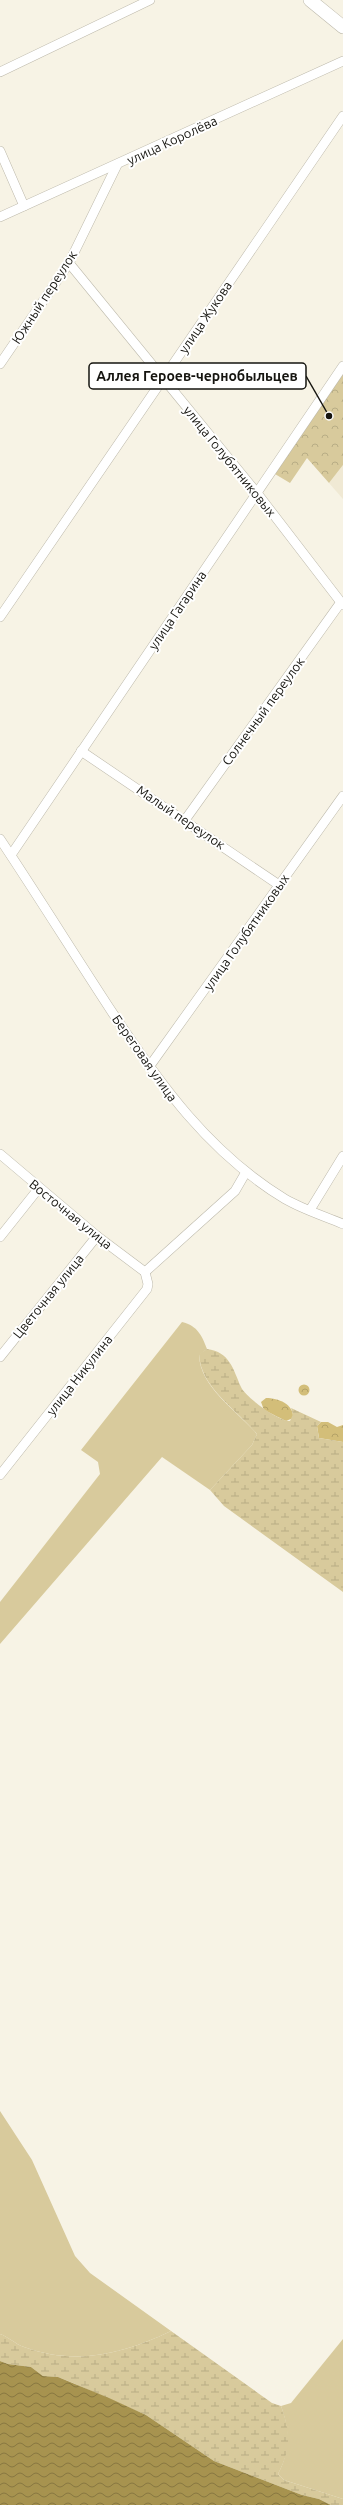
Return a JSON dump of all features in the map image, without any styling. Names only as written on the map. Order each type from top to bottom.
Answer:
[{"type":"street","points":[[0,72],[150,0]]},
{"type":"street","points":[[310,0],[343,27]]},
{"type":"street","name":"улица Королёва","points":[[0,217],[117,165],[343,60]]},
{"type":"street","name":"улица Жукова","points":[[0,617],[343,116]]},
{"type":"street","points":[[0,151],[24,206]]},
{"type":"street","name":"Южный переулок","points":[[0,364],[69,263],[117,165]]},
{"type":"street","name":"улица Голубятниковых","points":[[69,263],[257,493],[342,604]]},
{"type":"street","name":"улица Гагарина","points":[[11,855],[343,366]]},
{"type":"street","name":"Солнечный переулок","points":[[185,820],[342,604]]},
{"type":"street","name":"Малый переулок","points":[[81,751],[185,820],[279,886]]},
{"type":"street","name":"улица Голубятниковых","points":[[149,1068],[343,796]]},
{"type":"street","name":"Береговая улица","points":[[0,839],[149,1068],[201,1131],[246,1172],[286,1200],[343,1224]]},
{"type":"street","name":"Восточная улица","points":[[0,1154],[97,1236],[145,1272]]},
{"type":"street","points":[[310,1210],[343,1156]]},
{"type":"street","points":[[145,1272],[235,1191],[246,1172]]},
{"type":"street","points":[[0,1237],[39,1188]]},
{"type":"street","name":"Цветочная улица","points":[[0,1356],[97,1236]]},
{"type":"street","name":"улица Никулина","points":[[0,1475],[147,1289],[148,1284],[145,1272]]},
{"type":"shaded area","points":[[343,465],[343,499],[329,483]]},
{"type":"green space","points":[[343,374],[343,465],[329,483],[307,458],[290,483],[275,474]]},
{"type":"green space","points":[[182,1322],[192,1326],[199,1332],[207,1349],[199,1355],[201,1367],[206,1378],[221,1398],[257,1434],[252,1445],[210,1490],[162,1457],[0,1644],[0,1602],[100,1474],[98,1462],[81,1450]]},
{"type":"green space","points":[[207,1349],[221,1354],[230,1362],[244,1392],[263,1408],[278,1417],[290,1421],[293,1414],[291,1408],[321,1422],[317,1426],[319,1438],[343,1442],[343,1592],[224,1506],[210,1490],[252,1445],[257,1434],[221,1397],[206,1377],[201,1366],[199,1354]]},
{"type":"green space","points":[[302,1385],[306,1385],[308,1386],[308,1394],[302,1395],[299,1392],[299,1388]]},
{"type":"green space","points":[[266,1398],[275,1399],[284,1403],[291,1409],[293,1418],[286,1421],[264,1410],[261,1402]]},
{"type":"green space","points":[[321,1422],[328,1422],[337,1427],[343,1425],[343,1442],[319,1438],[317,1426]]},
{"type":"green space","points":[[0,2111],[32,2160],[75,2256],[90,2273],[171,2331],[135,2346],[117,2351],[99,2355],[81,2356],[62,2356],[43,2353],[21,2346],[0,2334]]},
{"type":"green space","points":[[171,2331],[272,2403],[281,2406],[287,2424],[288,2441],[285,2457],[278,2474],[284,2480],[343,2499],[343,2505],[331,2505],[319,2499],[302,2495],[214,2461],[146,2415],[58,2377],[43,2376],[31,2367],[8,2364],[0,2361],[0,2334],[21,2346],[43,2353],[62,2356],[81,2356],[99,2355],[135,2346]]},
{"type":"green space","points":[[343,2339],[343,2499],[284,2480],[278,2474],[287,2449],[286,2424],[281,2406],[291,2403]]},
{"type":"water","points":[[0,2361],[8,2364],[31,2367],[43,2376],[58,2377],[109,2398],[146,2415],[214,2461],[302,2495],[319,2499],[331,2505],[0,2505]]},
{"type":"place","name":"Аллея Героев-чернобыльцев","points":[[329,416]]}]
